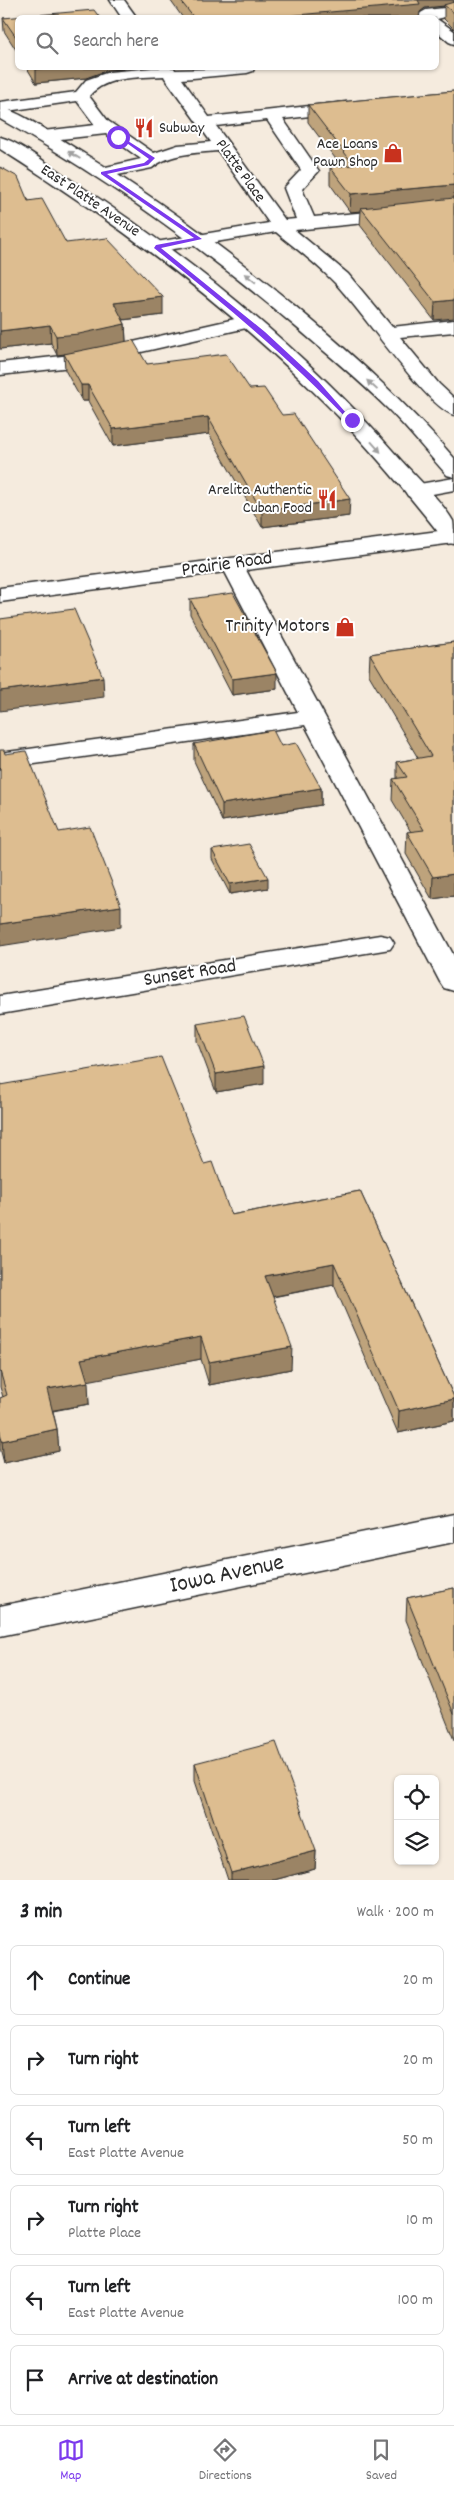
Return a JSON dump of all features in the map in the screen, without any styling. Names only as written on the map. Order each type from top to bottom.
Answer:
[{"type":"main road","points":[[117,0],[128,15]]},
{"type":"main road","points":[[427,15],[454,11]]},
{"type":"main road","points":[[439,26],[454,39]]},
{"type":"main road","points":[[0,106],[81,96],[92,83],[116,75],[188,70]]},
{"type":"main road","name":"Platte Place","points":[[168,71],[280,226]]},
{"type":"main road","points":[[81,96],[108,129],[152,158]]},
{"type":"main road","points":[[205,122],[358,106]]},
{"type":"main road","name":"East Platte Avenue","points":[[0,112],[103,173],[199,239],[260,286],[346,360],[408,418],[454,471]]},
{"type":"main road","points":[[272,115],[310,171],[292,188],[304,211],[306,223]]},
{"type":"main road","points":[[0,119],[23,124]]},
{"type":"main road","points":[[43,136],[108,129]]},
{"type":"main road","name":"East Platte Avenue","points":[[0,142],[73,187],[156,247],[248,322],[316,382],[416,491],[454,536]]},
{"type":"main road","points":[[103,173],[146,164],[152,158],[178,150],[223,146]]},
{"type":"main road","name":"Platte Place","points":[[156,247],[280,226],[454,210]]},
{"type":"main road","points":[[280,226],[341,278],[432,388],[454,409]]},
{"type":"main road","points":[[0,369],[80,360],[180,339],[248,322]]},
{"type":"main road","points":[[388,333],[454,326]]},
{"type":"main road","points":[[416,491],[454,484]]},
{"type":"main road","name":"Prairie Road","points":[[0,595],[454,536]]},
{"type":"main road","points":[[232,564],[454,982]]},
{"type":"main road","points":[[0,761],[313,717]]},
{"type":"main road","name":"Sunset Road","points":[[0,1005],[380,943]]},
{"type":"main road","name":"Iowa Avenue","points":[[0,1622],[454,1528]]},
{"type":"building","points":[[180,0],[418,0],[420,4],[297,15],[192,15]]},
{"type":"building","points":[[454,2],[454,13],[444,5]]},
{"type":"building","points":[[94,10],[98,15],[37,15]]},
{"type":"building","points":[[15,17],[15,36],[3,18]]},
{"type":"building","name":"Ace Loans Pawn Shop","points":[[454,91],[454,185],[351,194],[330,167],[354,165],[308,105]]},
{"type":"building","points":[[0,167],[18,177],[28,201],[42,199],[66,243],[107,238],[163,297],[114,303],[125,324],[79,334],[56,336],[50,325],[0,331]]},
{"type":"building","points":[[454,198],[454,300],[435,302],[361,208]]},
{"type":"building","points":[[133,340],[147,364],[226,354],[250,389],[264,388],[282,415],[294,414],[350,499],[262,511],[208,417],[113,429],[88,385],[81,385],[64,354]]},
{"type":"building","points":[[233,593],[277,673],[232,679],[190,599]]},
{"type":"building","points":[[74,609],[103,677],[0,691],[0,619]]},
{"type":"building","points":[[454,642],[454,874],[433,877],[407,832],[424,830],[393,779],[407,777],[397,762],[431,756],[370,654]]},
{"type":"building","points":[[273,730],[281,746],[296,743],[321,788],[222,804],[194,744]]},
{"type":"building","points":[[0,750],[4,750],[5,754],[26,751],[59,832],[90,827],[121,906],[0,924]]},
{"type":"building","points":[[249,844],[268,878],[230,884],[212,850]]},
{"type":"building","points":[[244,1016],[264,1066],[216,1074],[197,1024]]},
{"type":"building","points":[[161,1057],[204,1164],[212,1162],[231,1215],[360,1191],[454,1399],[399,1411],[334,1263],[265,1276],[292,1347],[209,1362],[201,1337],[81,1359],[88,1382],[47,1389],[57,1429],[2,1441],[0,1432],[0,1398],[7,1395],[0,1371],[0,1085]]},
{"type":"building","points":[[454,1588],[454,1714],[407,1598]]},
{"type":"building","points":[[276,1742],[316,1851],[231,1873],[195,1763]]},
{"type":"place","name":"Subway","points":[[144,128]]},
{"type":"place","name":"Ace Loans Pawn Shop","points":[[393,153]]},
{"type":"place","name":"Arelita Authentic Cuban Food","points":[[327,499]]},
{"type":"place","name":"Trinity Motors","points":[[345,627]]},
{"type":"route","points":[[118,137],[152,158],[146,164],[130,169],[103,173],[199,239],[156,247],[263,333],[316,382],[352,420]]}]
